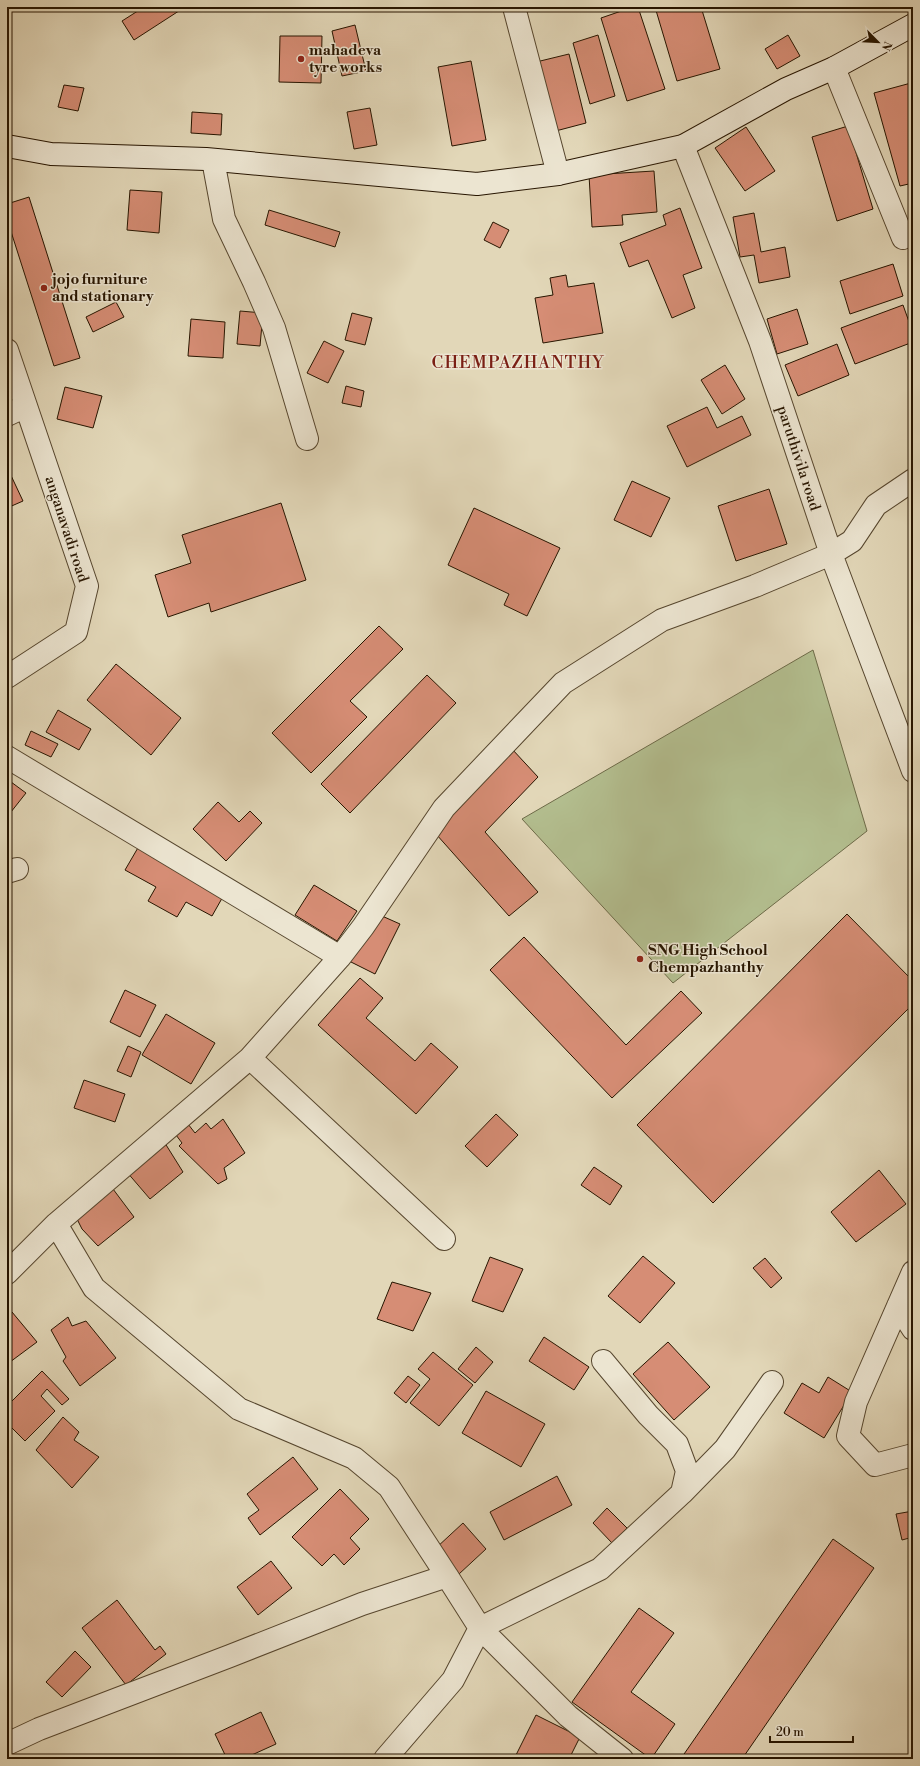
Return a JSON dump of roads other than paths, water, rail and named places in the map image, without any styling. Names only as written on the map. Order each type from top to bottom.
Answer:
[{"type":"street","points":[[514,7],[558,174]]},
{"type":"street","points":[[7,146],[51,154],[213,160],[477,184],[558,174],[683,146],[786,89],[834,68],[913,25]]},
{"type":"street","points":[[834,68],[903,238]]},
{"type":"street","name":"paruthivila road","points":[[683,146],[760,341],[831,554],[913,771]]},
{"type":"street","points":[[213,160],[224,219],[274,328],[307,439]]},
{"type":"street","name":"anganavadi road","points":[[7,350],[17,410],[87,586],[76,632],[7,677]]},
{"type":"street","points":[[7,1273],[56,1224],[250,1058],[340,957],[363,927],[444,808],[563,683],[662,620],[755,586],[831,554],[852,541],[876,505],[913,480]]},
{"type":"street","points":[[7,757],[340,957]]},
{"type":"street","points":[[250,1058],[444,1239]]},
{"type":"street","points":[[56,1224],[94,1288],[239,1410],[354,1458],[389,1487],[480,1628],[568,1716],[622,1759]]},
{"type":"street","points":[[913,1272],[856,1402],[848,1436],[875,1465],[913,1455]]},
{"type":"street","points":[[898,1306],[913,1329]]},
{"type":"street","points":[[603,1361],[648,1415],[677,1444],[687,1470],[682,1493]]},
{"type":"street","points":[[385,1759],[453,1680],[480,1628],[600,1569],[682,1493],[725,1449],[772,1382]]},
{"type":"street","points":[[7,1744],[39,1729],[362,1604],[447,1576]]},
{"type":"street","points":[[7,1754],[12,1759]]},
{"type":"place","name":"mahadeva tyre works","points":[[301,59]]},
{"type":"place","name":"jojo furniture and stationary","points":[[44,288]]},
{"type":"place","name":"SNG High School Chempazhanthy","points":[[640,959]]},
{"type":"district","name":"CHEMPAZHANTHY","points":[[518,362]]}]
